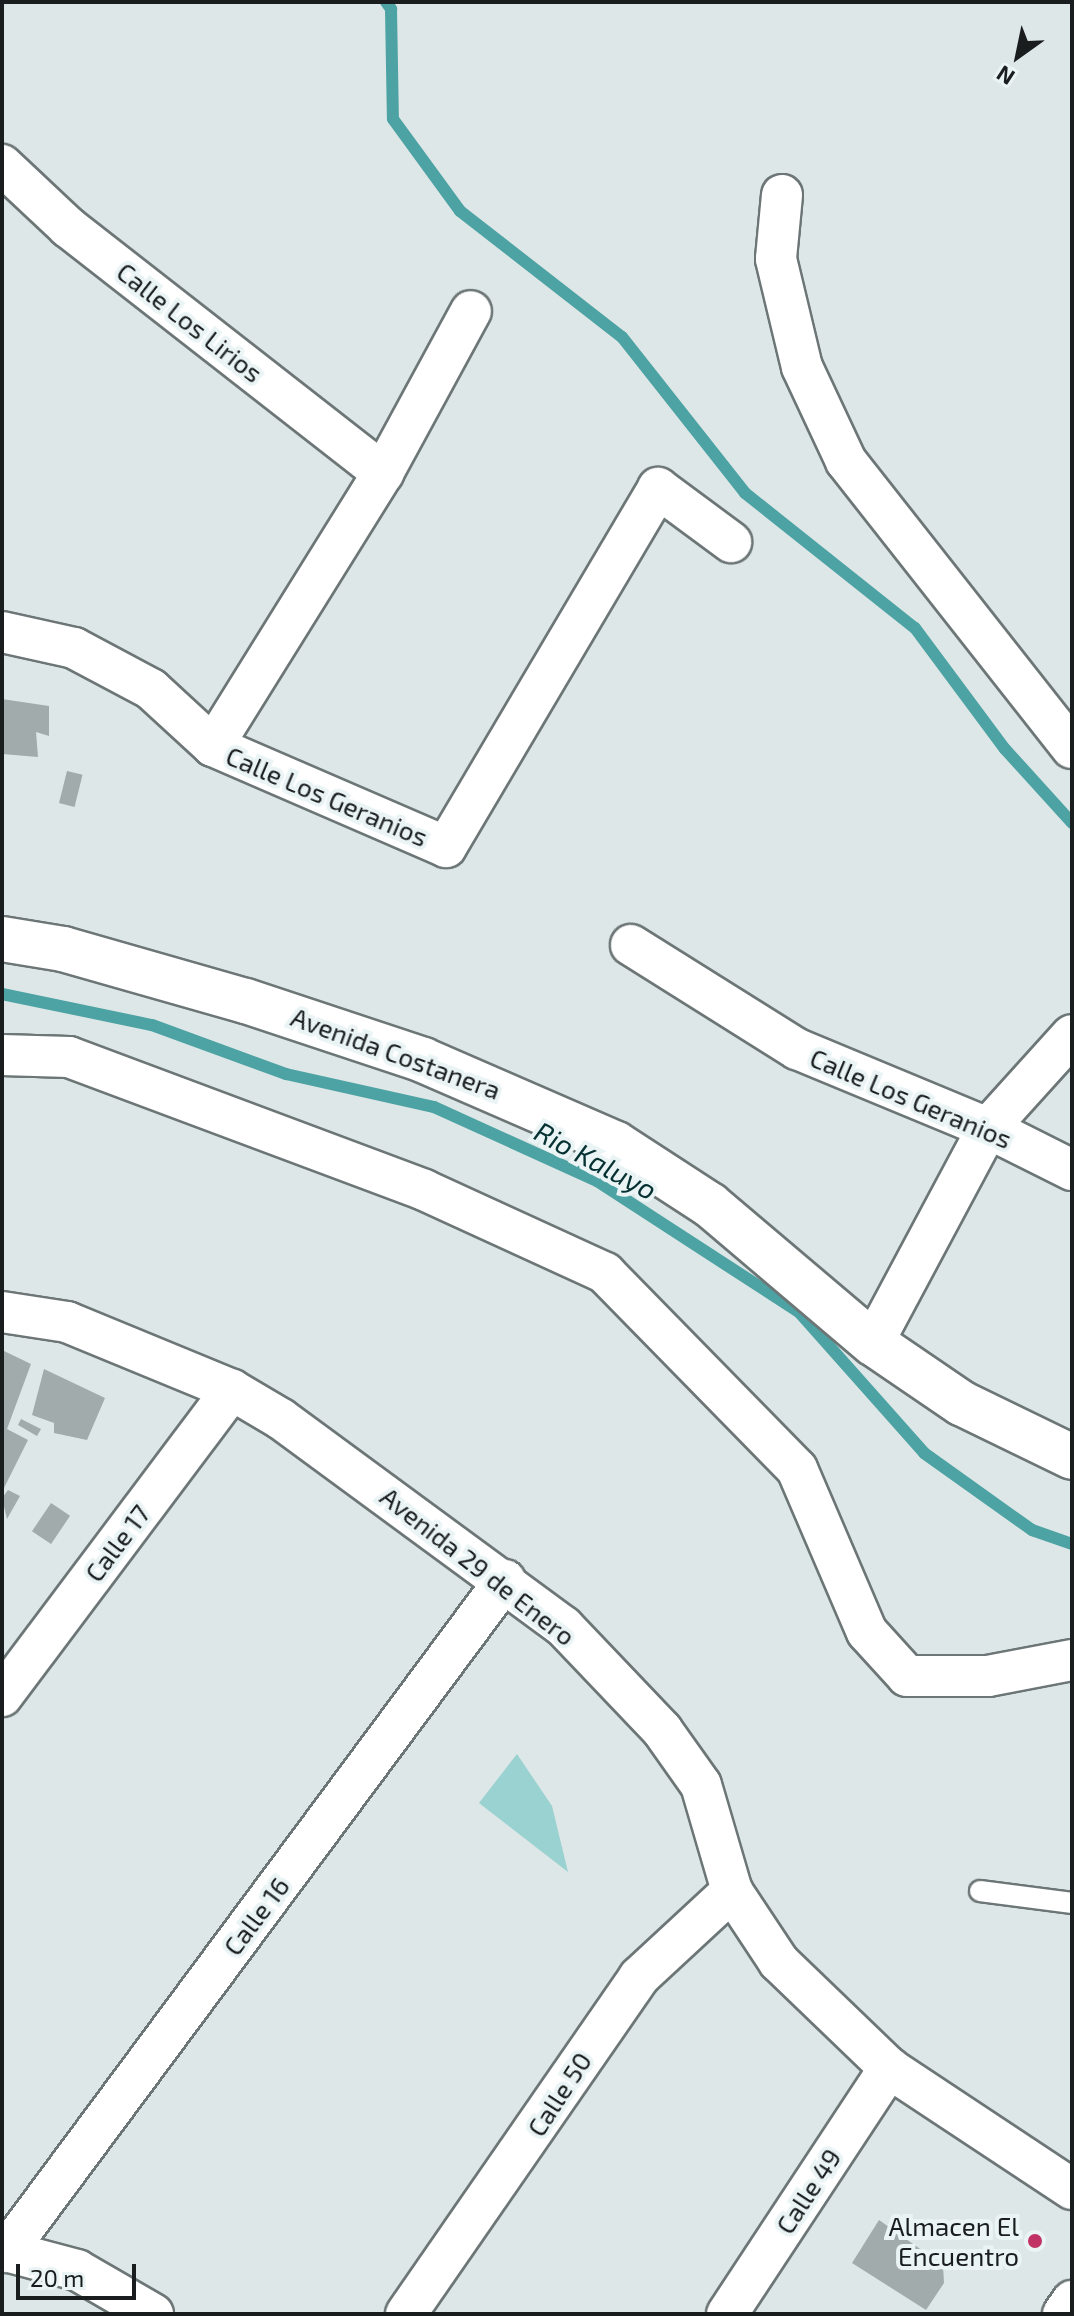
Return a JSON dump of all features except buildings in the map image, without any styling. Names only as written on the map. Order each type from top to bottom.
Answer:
[{"type":"main road","name":"Avenida Costanera","points":[[2,939],[63,949],[246,1001],[517,1097],[616,1144],[710,1205],[873,1343],[961,1403],[1072,1457]]},
{"type":"street","name":"Calle Los Lirios","points":[[2,165],[68,227],[383,473]]},
{"type":"street","points":[[782,195],[776,259],[794,336],[846,461],[1072,748]]},
{"type":"street","points":[[213,746],[383,473],[471,311]]},
{"type":"street","name":"Calle Los Geranios","points":[[2,632],[74,648],[151,689],[213,746],[446,847],[658,488],[731,542]]},
{"type":"street","name":"Calle Los Geranios","points":[[631,945],[797,1049],[988,1128],[1072,1170]]},
{"type":"street","points":[[873,1343],[988,1128],[1072,1035]]},
{"type":"street","points":[[2,1055],[69,1057],[424,1190],[605,1273],[797,1469],[867,1632],[907,1676],[988,1676],[1072,1660]]},
{"type":"street","name":"Avenida 29 de Enero","points":[[2,1312],[67,1322],[232,1390],[505,1580],[563,1626],[662,1730],[701,1785],[732,1891],[779,1962],[889,2068],[1072,2189]]},
{"type":"street","name":"Calle 17","points":[[2,1696],[232,1390]]},
{"type":"street","name":"Calle 16","points":[[4,2251],[505,1580]]},
{"type":"street","name":"Calle 50","points":[[406,2314],[639,1977],[732,1891]]},
{"type":"street","name":"Calle 49","points":[[727,2314],[889,2068]]},
{"type":"street","points":[[4,2251],[77,2270],[153,2314]]},
{"type":"street","points":[[1063,2314],[1072,2301]]},
{"type":"lane","points":[[980,1891],[1072,1903]]},
{"type":"shaded area","points":[[517,1754],[552,1806],[568,1872],[479,1803]]},
{"type":"waterway","points":[[386,2],[391,9],[393,119],[460,211],[622,337],[745,493],[915,628],[1005,749],[1072,823]]},
{"type":"waterway","name":"Rio Kaluyo","points":[[2,994],[152,1025],[286,1074],[434,1107],[597,1181],[799,1312],[924,1453],[1032,1530],[1072,1544]]},
{"type":"place","name":"Almacen El Encuentro","points":[[1035,2241]]}]
